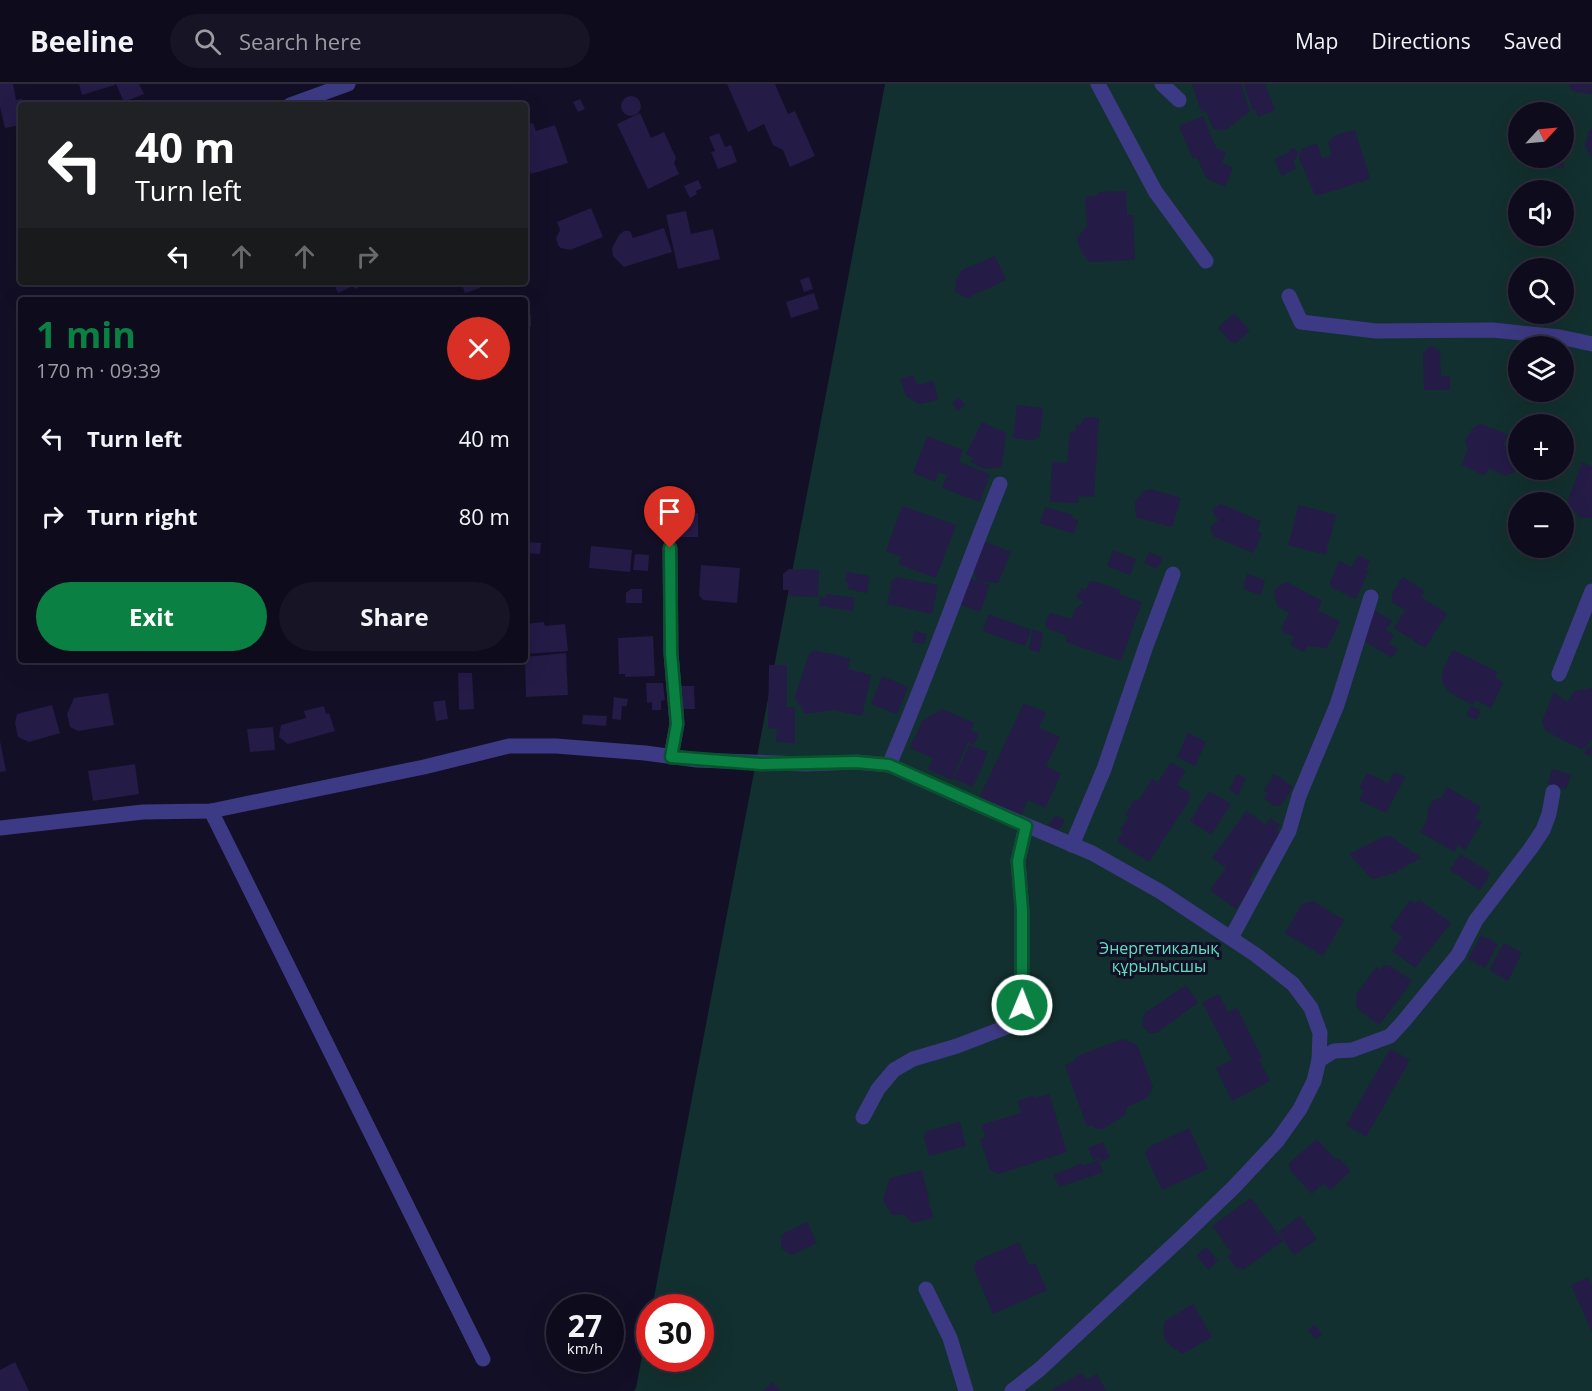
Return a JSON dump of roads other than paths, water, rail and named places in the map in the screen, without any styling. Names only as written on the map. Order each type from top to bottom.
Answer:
[{"type":"street","points":[[298,102],[348,84]]},
{"type":"street","points":[[1098,84],[1155,191],[1206,261]]},
{"type":"street","points":[[1162,84],[1179,100]]},
{"type":"street","points":[[1289,296],[1301,322],[1376,331],[1493,330],[1560,337],[1592,344]]},
{"type":"street","points":[[889,765],[1000,484]]},
{"type":"street","points":[[670,548],[671,653],[677,724],[671,757]]},
{"type":"street","points":[[1072,845],[1104,769],[1173,574]]},
{"type":"street","points":[[1559,674],[1592,591]]},
{"type":"street","points":[[1230,938],[1290,831],[1299,796],[1337,705],[1371,597]]},
{"type":"street","points":[[0,828],[143,812],[211,811],[424,768],[509,746],[556,746],[761,764],[856,762],[889,765],[1092,853],[1161,892],[1293,984],[1311,1008],[1320,1033],[1319,1060],[1314,1081],[1300,1109],[1270,1148],[1234,1187],[1040,1369],[1012,1391]]},
{"type":"street","points":[[1319,1060],[1334,1051],[1360,1047],[1390,1036],[1403,1022],[1458,955],[1476,920],[1543,830],[1553,792]]},
{"type":"street","points":[[211,811],[483,1359]]},
{"type":"street","points":[[863,1117],[878,1089],[894,1070],[913,1059],[957,1046],[1009,1026],[1022,1005],[1022,910],[1018,861],[1026,826]]},
{"type":"street","points":[[926,1289],[950,1338],[966,1391]]},
{"type":"park label","name":"Энергетикалық құрылысшы","points":[[1159,957]]}]
